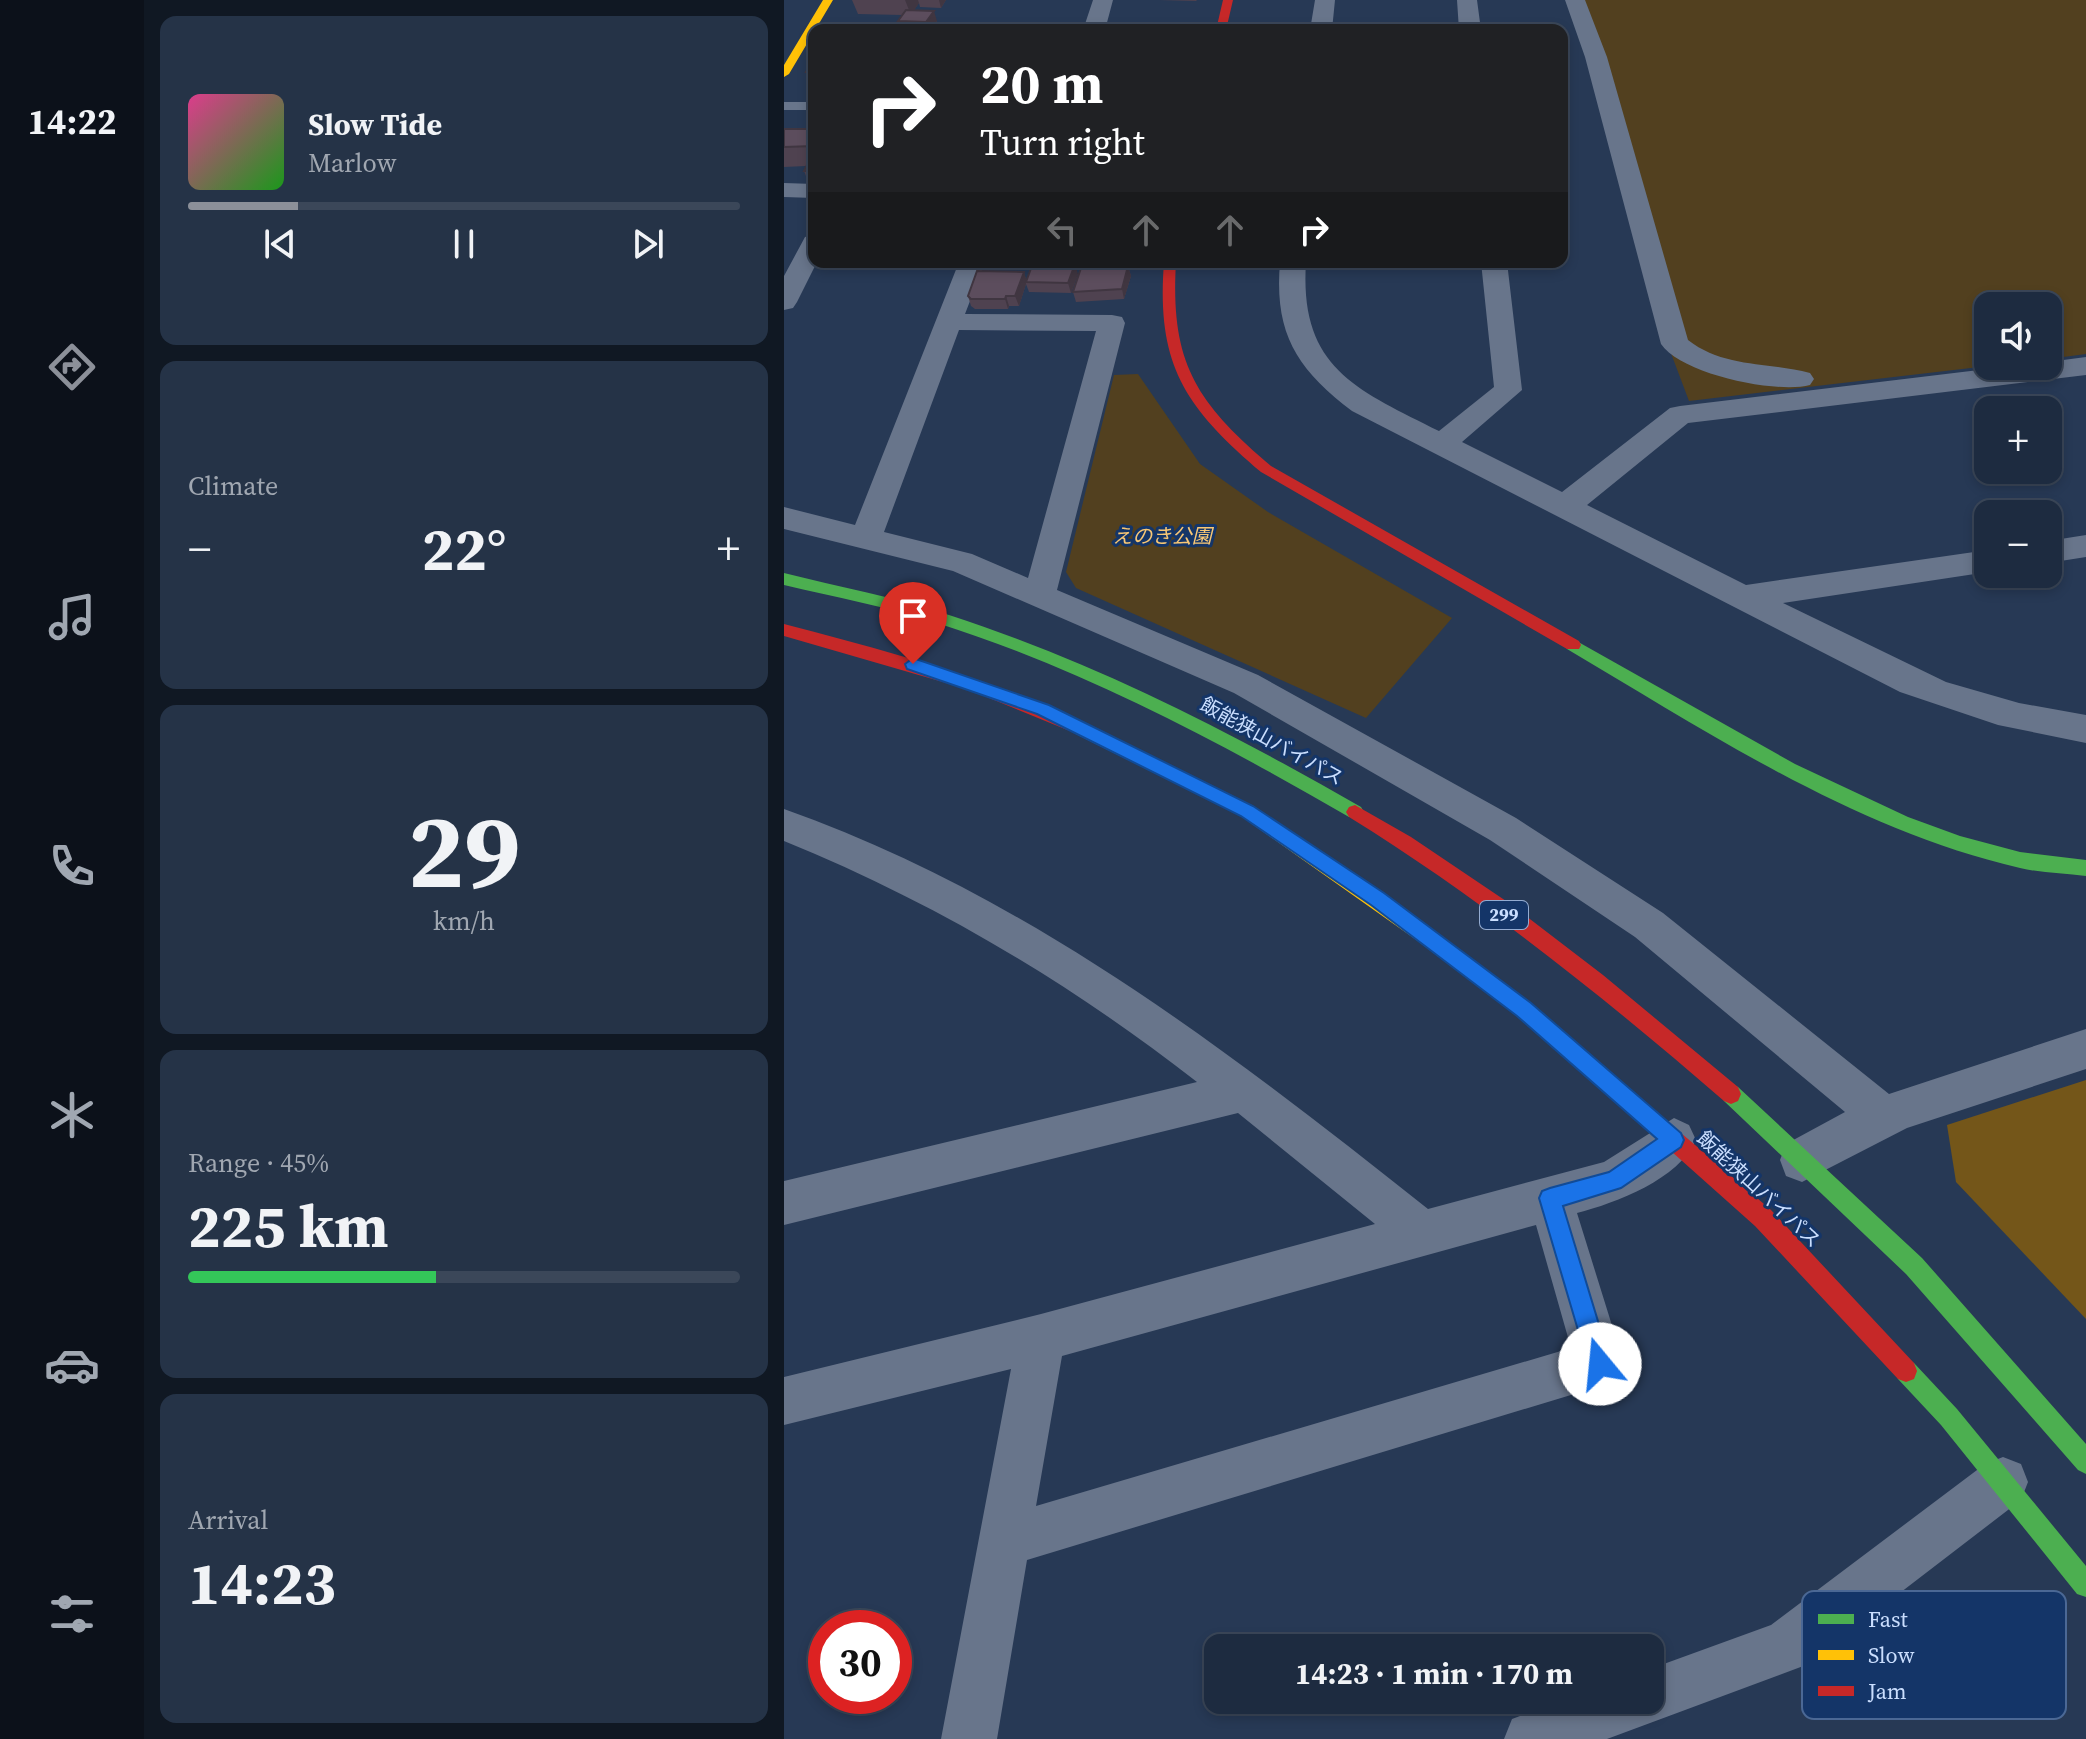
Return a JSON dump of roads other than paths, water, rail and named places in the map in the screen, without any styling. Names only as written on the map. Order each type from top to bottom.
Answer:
[{"type":"main road","points":[[814,24],[828,0]]},
{"type":"main road","points":[[1222,24],[1228,0]]},
{"type":"main road","points":[[784,74],[808,34]]},
{"type":"main road","points":[[1169,268],[1164,303],[1172,357],[1204,414],[1231,442],[1266,469],[1823,788],[1922,831],[2021,860],[2086,868]]},
{"type":"main road","name":"飯能狭山バイパス","points":[[784,579],[842,590],[979,629],[1105,680],[1288,769],[1415,850],[1566,959],[1710,1073],[1890,1241],[1987,1345],[2086,1462]]},
{"type":"main road","name":"飯能狭山バイパス","points":[[784,630],[939,672],[1043,710],[1247,811],[1377,899],[1524,1010],[1774,1229],[1949,1417],[2086,1585]]},
{"type":"street","points":[[1096,24],[1103,0]]},
{"type":"street","points":[[1322,24],[1325,0]]},
{"type":"street","points":[[1467,0],[1469,24]]},
{"type":"street","points":[[1575,0],[1596,57],[1675,344],[1685,354],[1699,360],[1782,379],[1800,379]]},
{"type":"street","points":[[784,190],[808,191]]},
{"type":"street","points":[[784,302],[808,254]]},
{"type":"street","points":[[866,537],[970,268]]},
{"type":"street","points":[[1293,268],[1290,313],[1299,338],[1313,361],[1338,387],[1362,404],[1912,683],[1970,707],[2031,722],[2086,729]]},
{"type":"street","points":[[1441,444],[1508,390],[1495,268]]},
{"type":"street","points":[[949,322],[1112,323],[1040,594]]},
{"type":"street","points":[[1565,506],[1680,415],[2086,366]]},
{"type":"street","points":[[784,518],[961,562],[1246,684],[1503,829],[1649,925],[1884,1117]]},
{"type":"street","points":[[2062,550],[2086,546]]},
{"type":"street","points":[[1743,597],[1974,563]]},
{"type":"street","points":[[784,825],[911,876],[1004,926],[1104,987],[1245,1091],[1422,1233]]},
{"type":"street","points":[[1802,1160],[1835,1137],[1884,1117],[2086,1049]]},
{"type":"street","points":[[784,1203],[1245,1091]]},
{"type":"street","points":[[784,1401],[1041,1338],[1614,1181],[1674,1140]]},
{"type":"street","points":[[1005,1541],[1600,1364],[1550,1198]]},
{"type":"street","points":[[969,1739],[1041,1338]]},
{"type":"street","points":[[1859,1591],[2003,1482]]},
{"type":"street","points":[[1664,1691],[1787,1646],[1802,1635]]},
{"type":"street","points":[[1532,1739],[1601,1714]]},
{"type":"lane","points":[[784,106],[808,106]]},
{"type":"park label","name":"えのき公園","points":[[1162,536]]}]
